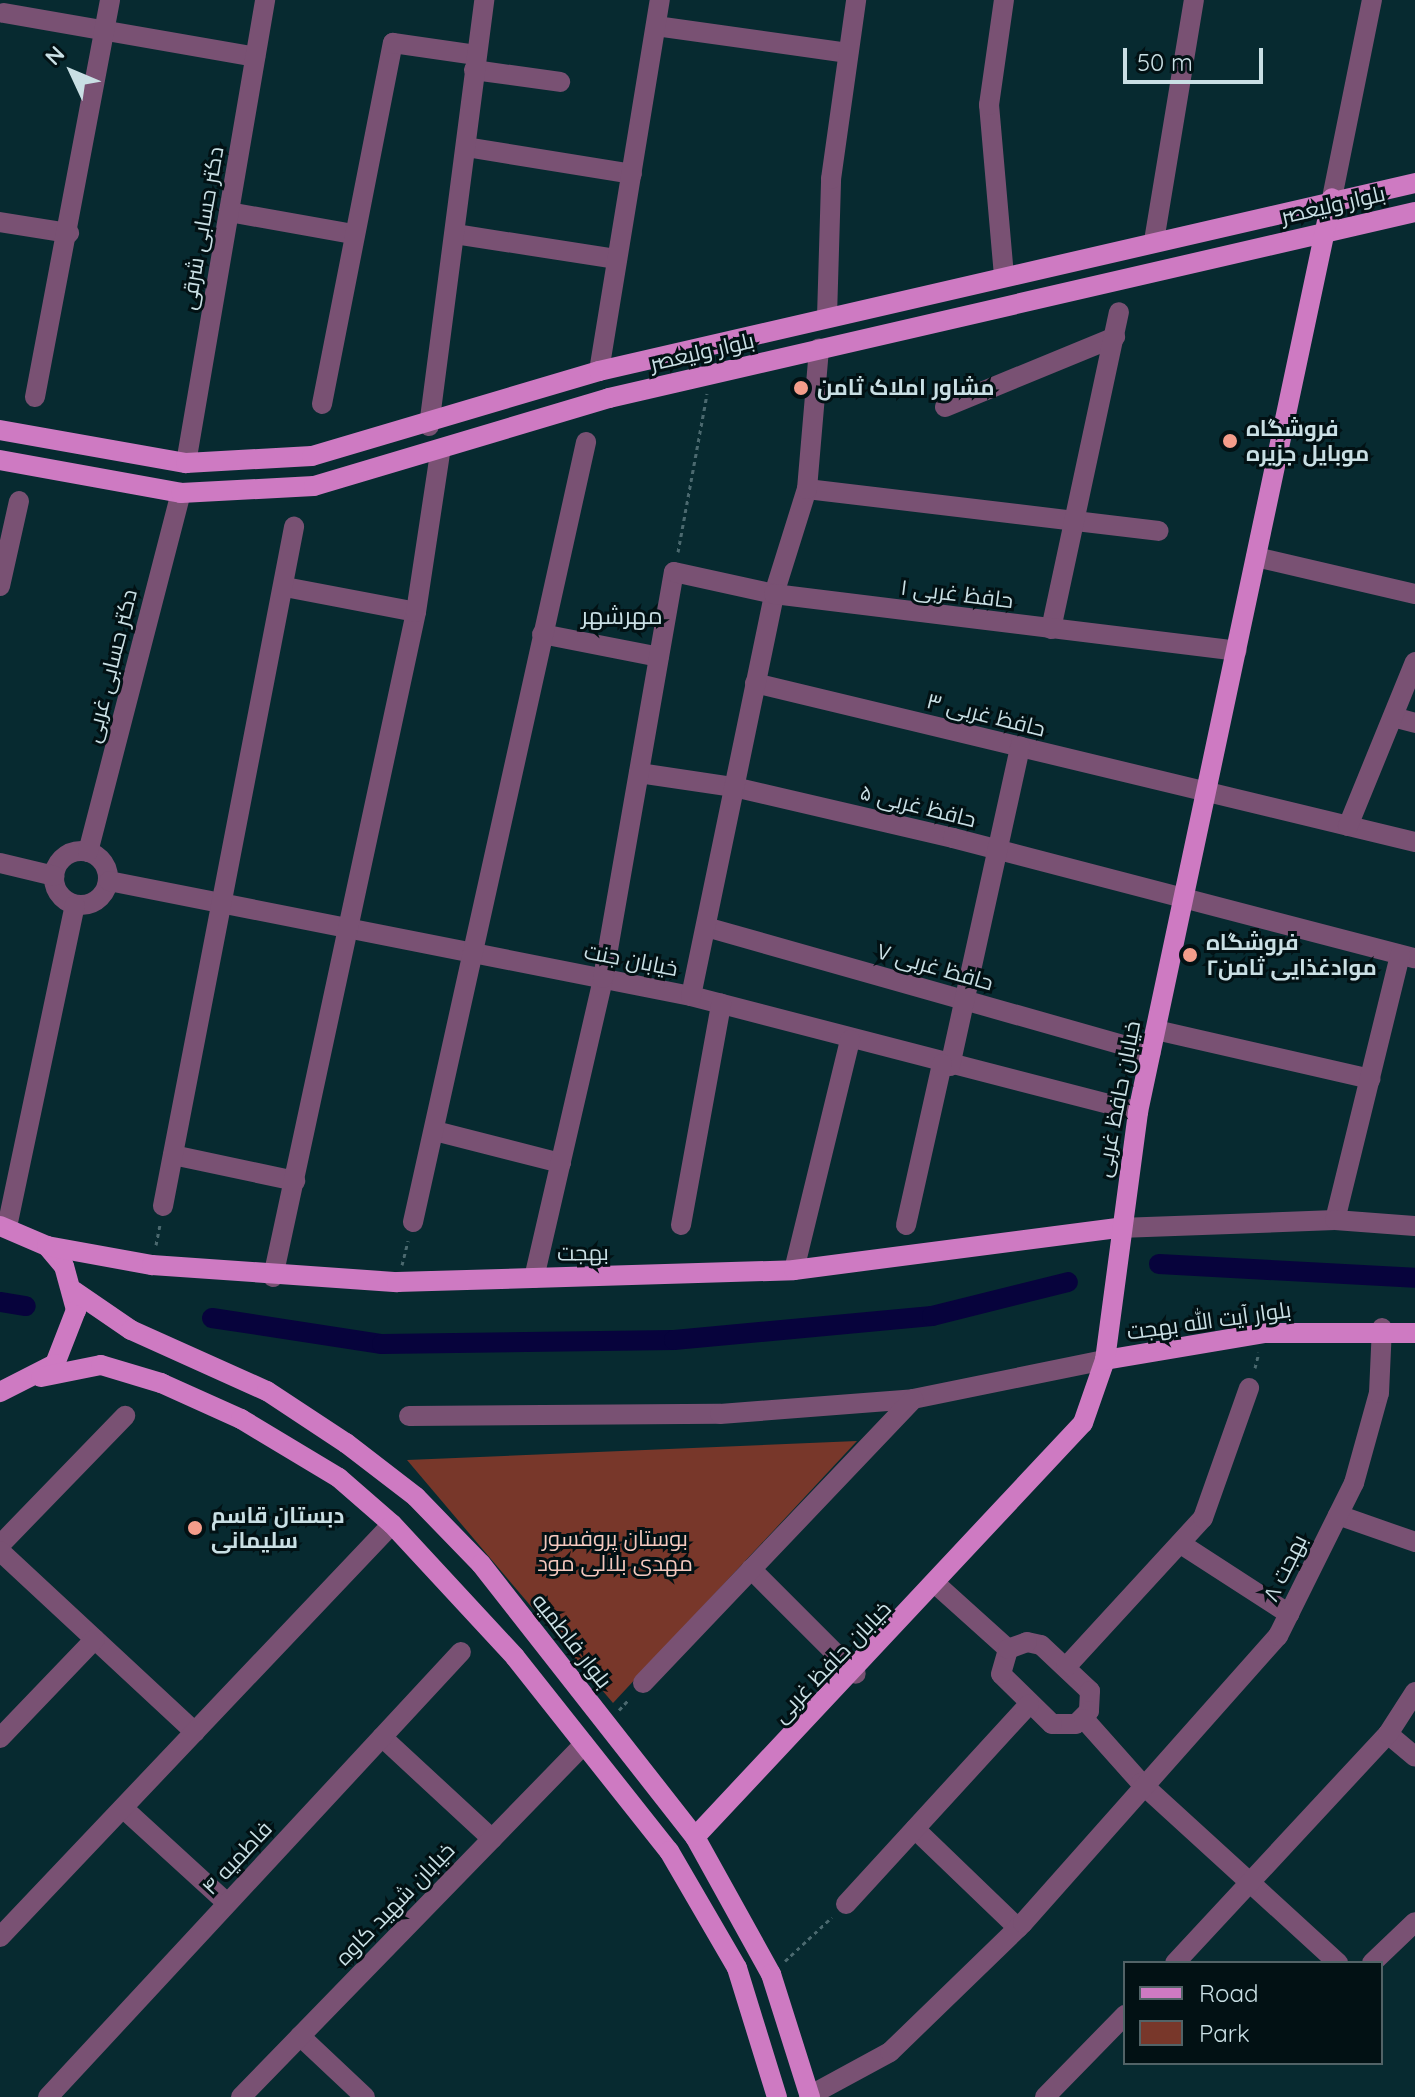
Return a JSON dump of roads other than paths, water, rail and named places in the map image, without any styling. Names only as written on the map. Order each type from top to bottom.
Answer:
[{"type":"main road","name":"بلوار ولیعصر","points":[[0,430],[186,463],[246,463],[312,456],[429,426],[599,371],[1332,198],[1415,183]]},
{"type":"main road","name":"خیابان حافظ غربی","points":[[695,1837],[856,1674],[1083,1423],[1105,1360],[1119,1228],[1138,1112],[1332,198]]},
{"type":"main road","name":"بلوار ولیعصر","points":[[0,460],[181,493],[246,493],[314,486],[440,453],[609,398],[1326,229],[1415,212]]},
{"type":"main road","points":[[81,476],[98,460],[87,446]]},
{"type":"main road","points":[[181,493],[186,463]]},
{"type":"main road","points":[[246,463],[238,479],[246,493]]},
{"type":"main road","name":"بهجت","points":[[3,1226],[47,1246],[152,1265],[273,1277],[397,1282],[794,1270],[1119,1228]]},
{"type":"main road","points":[[41,1377],[70,1339],[74,1291],[47,1246]]},
{"type":"main road","name":"بلوار فاطمیه","points":[[74,1291],[131,1330],[267,1391],[416,1497],[481,1564],[695,1837],[771,1974],[810,2097]]},
{"type":"main road","name":"بلوار آیت الله بهجت","points":[[1105,1360],[1264,1333],[1382,1328],[1415,1333]]},
{"type":"main road","points":[[0,1392],[41,1377],[101,1365],[161,1383],[339,1478],[392,1524],[584,1744],[699,1898],[737,1968],[777,2097]]},
{"type":"street","points":[[35,397],[69,233],[110,0]]},
{"type":"street","name":"دکتر حسابی شرقی","points":[[186,463],[265,0]]},
{"type":"street","points":[[429,426],[484,0]]},
{"type":"street","points":[[599,371],[660,0]]},
{"type":"street","points":[[827,317],[831,179],[856,0]]},
{"type":"street","points":[[1004,0],[989,105],[1004,276]]},
{"type":"street","points":[[1154,241],[1194,0]]},
{"type":"street","points":[[1332,198],[1372,0]]},
{"type":"street","points":[[1,13],[255,57]]},
{"type":"street","points":[[656,26],[848,53]]},
{"type":"street","points":[[322,404],[352,234],[393,43],[560,82]]},
{"type":"street","points":[[466,147],[632,174]]},
{"type":"street","points":[[229,212],[352,234]]},
{"type":"street","points":[[0,222],[69,233]]},
{"type":"street","points":[[455,234],[617,259]]},
{"type":"street","points":[[1051,629],[1119,312]]},
{"type":"street","points":[[945,407],[1115,337]]},
{"type":"street","points":[[691,996],[774,594],[807,489],[819,349]]},
{"type":"street","points":[[413,1222],[586,442]]},
{"type":"street","points":[[273,1277],[351,928],[416,612],[440,453]]},
{"type":"street","points":[[807,489],[1159,531]]},
{"type":"street","name":"دکتر حسابی غربی","points":[[88,852],[181,493]]},
{"type":"street","points":[[0,586],[19,501]]},
{"type":"street","points":[[163,1206],[285,587],[294,527]]},
{"type":"street","points":[[1256,557],[1415,594]]},
{"type":"street","name":"حافظ غربی ۱","points":[[659,657],[674,572],[774,594],[1236,651]]},
{"type":"street","points":[[285,587],[416,612]]},
{"type":"street","points":[[534,1278],[603,978],[659,657],[542,634]]},
{"type":"street","points":[[1348,826],[1415,662]]},
{"type":"street","name":"حافظ غربی ۳","points":[[755,683],[1415,842]]},
{"type":"street","points":[[1393,717],[1415,723]]},
{"type":"street","points":[[906,1225],[964,1000],[1020,747]]},
{"type":"street","name":"حافظ غربی ۵","points":[[639,773],[734,787],[997,850],[1183,901],[1408,956]]},
{"type":"street","points":[[88,852],[101,859],[109,881],[93,903],[75,905],[61,897],[54,876],[62,859],[88,852]]},
{"type":"street","points":[[0,863],[54,876]]},
{"type":"street","name":"خیابان جنت","points":[[109,881],[691,996],[946,1065],[1138,1112]]},
{"type":"street","points":[[3,1226],[75,905]]},
{"type":"street","name":"حافظ غربی ۷","points":[[706,927],[1151,1053]]},
{"type":"street","points":[[1335,1220],[1370,1079],[1408,956]]},
{"type":"street","points":[[681,1225],[721,1004]]},
{"type":"street","points":[[1156,1030],[1370,1079]]},
{"type":"street","points":[[794,1270],[824,1159],[850,1040]]},
{"type":"street","points":[[435,1131],[561,1163]]},
{"type":"street","points":[[173,1155],[295,1181]]},
{"type":"street","points":[[1119,1228],[1335,1220],[1415,1226]]},
{"type":"street","name":"بهجت ۸","points":[[810,2097],[890,2052],[1018,1928],[1141,1783],[1278,1636],[1338,1515],[1379,1393],[1382,1328]]},
{"type":"street","points":[[409,1416],[720,1414],[913,1399],[1105,1360]]},
{"type":"street","points":[[1066,1667],[1203,1518],[1249,1388]]},
{"type":"street","points":[[643,1683],[913,1399]]},
{"type":"street","points":[[0,1545],[125,1416]]},
{"type":"street","points":[[1338,1515],[1415,1542]]},
{"type":"street","points":[[0,1937],[392,1524]]},
{"type":"street","points":[[1181,1544],[1289,1614]]},
{"type":"street","points":[[0,1551],[195,1732]]},
{"type":"street","points":[[751,1569],[856,1674]]},
{"type":"street","points":[[938,1586],[1008,1649],[1041,1645],[1066,1667],[1090,1691],[1084,1719]]},
{"type":"street","points":[[0,1738],[95,1639]]},
{"type":"street","points":[[1008,1649],[1001,1674],[1029,1704],[1052,1724],[1084,1719]]},
{"type":"street","name":"فاطمیه ۴","points":[[48,2097],[461,1652]]},
{"type":"street","points":[[1177,1961],[1388,1734],[1415,1692]]},
{"type":"street","points":[[846,1904],[1029,1704]]},
{"type":"street","points":[[1084,1719],[1141,1783],[1336,1961]]},
{"type":"street","points":[[1388,1734],[1415,1757]]},
{"type":"street","points":[[382,1737],[492,1839]]},
{"type":"street","name":"خیابان شهید کاوه","points":[[241,2097],[584,1744]]},
{"type":"street","points":[[123,1808],[227,1903]]},
{"type":"street","points":[[915,1829],[1018,1928]]},
{"type":"street","points":[[1374,1961],[1415,1922]]},
{"type":"street","points":[[1045,2097],[1123,2017]]},
{"type":"street","points":[[300,2036],[365,2097]]},
{"type":"waterway","points":[[1159,1264],[1415,1278]]},
{"type":"waterway","points":[[212,1318],[382,1344],[674,1340],[932,1316],[1068,1282]]},
{"type":"waterway","points":[[0,1302],[26,1306]]},
{"type":"place","name":"مشاور املاک ثامن","points":[[801,388]]},
{"type":"place","name":"فروشگاه موبایل جزیره","points":[[1230,441]]},
{"type":"place","name":"فروشگاه موادغذایی ثامن۲","points":[[1190,955]]},
{"type":"place","name":"دبستان قاسم سلیمانی","points":[[195,1528]]},
{"type":"district","name":"مهرشهر","points":[[622,616]]},
{"type":"park label","name":"بوستان پروفسور مهدی بلالی مود","points":[[615,1550]]}]
